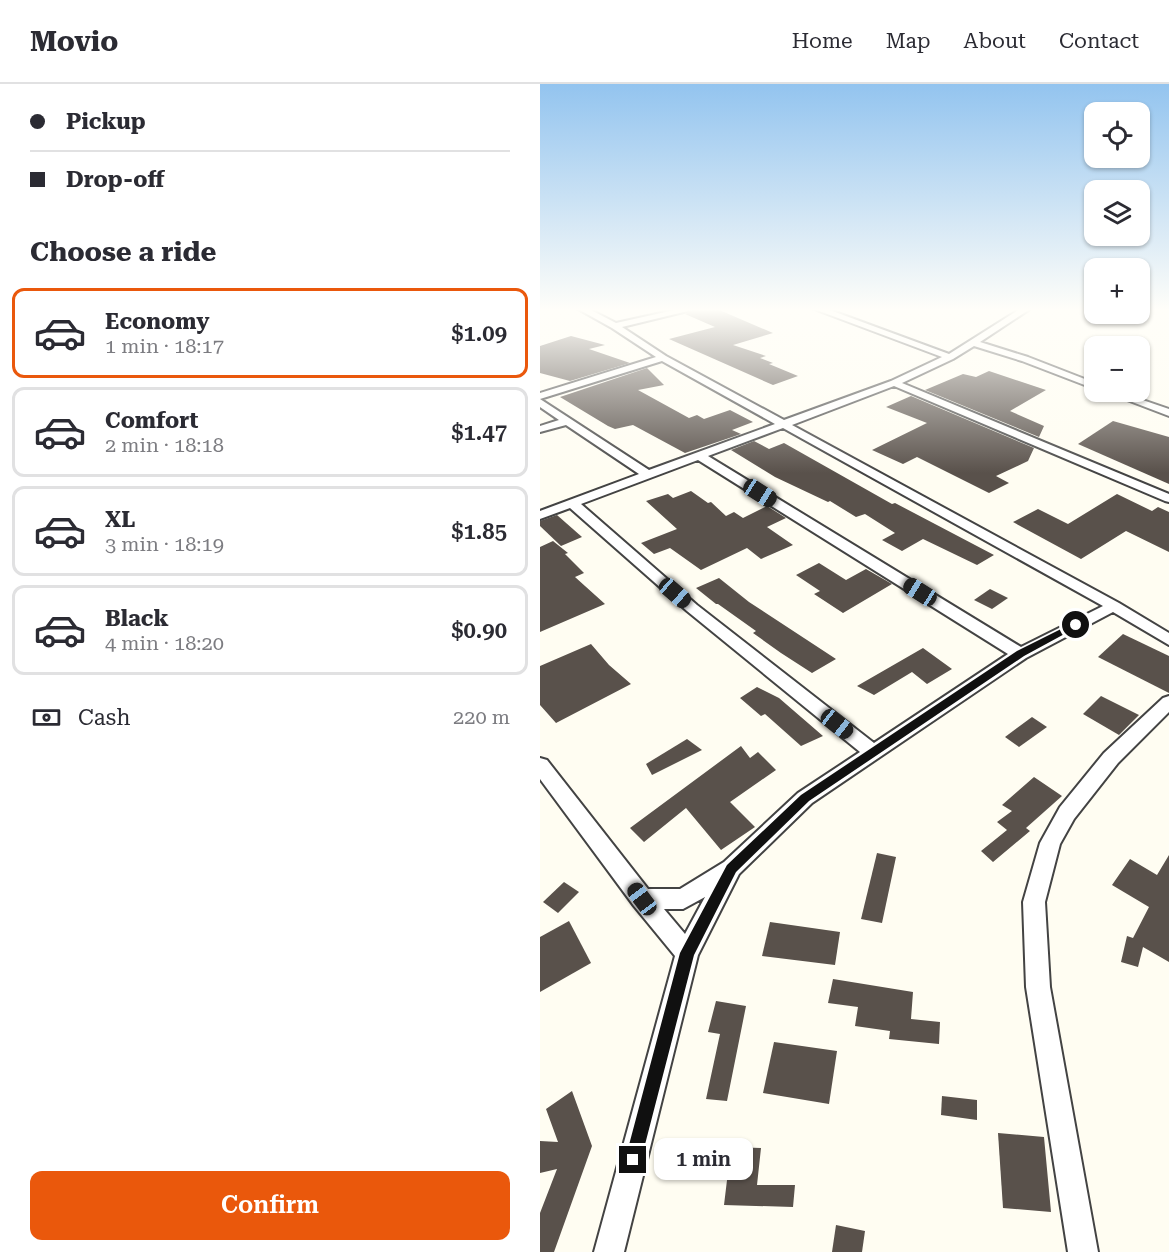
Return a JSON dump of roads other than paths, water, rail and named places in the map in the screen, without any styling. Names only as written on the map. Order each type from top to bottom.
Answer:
[{"type":"street","points":[[540,396],[645,364]]},
{"type":"street","points":[[673,364],[1114,606],[1169,640]]},
{"type":"street","points":[[540,515],[894,383],[936,364]]},
{"type":"street","points":[[1036,364],[1084,382]]},
{"type":"street","points":[[894,383],[1169,498]]},
{"type":"street","points":[[540,402],[648,474]]},
{"type":"street","points":[[1139,402],[1169,413]]},
{"type":"street","points":[[540,429],[567,421]]},
{"type":"street","points":[[700,456],[1020,654]]},
{"type":"street","points":[[572,503],[692,608],[874,753]]},
{"type":"street","points":[[642,899],[683,899],[732,868],[805,798],[1020,654],[1114,606]]},
{"type":"street","points":[[1083,1252],[1038,987],[1034,902],[1050,843],[1068,813],[1111,758],[1169,702]]},
{"type":"street","points":[[540,765],[642,899],[687,953]]},
{"type":"street","points":[[609,1252],[687,953],[732,868]]}]
